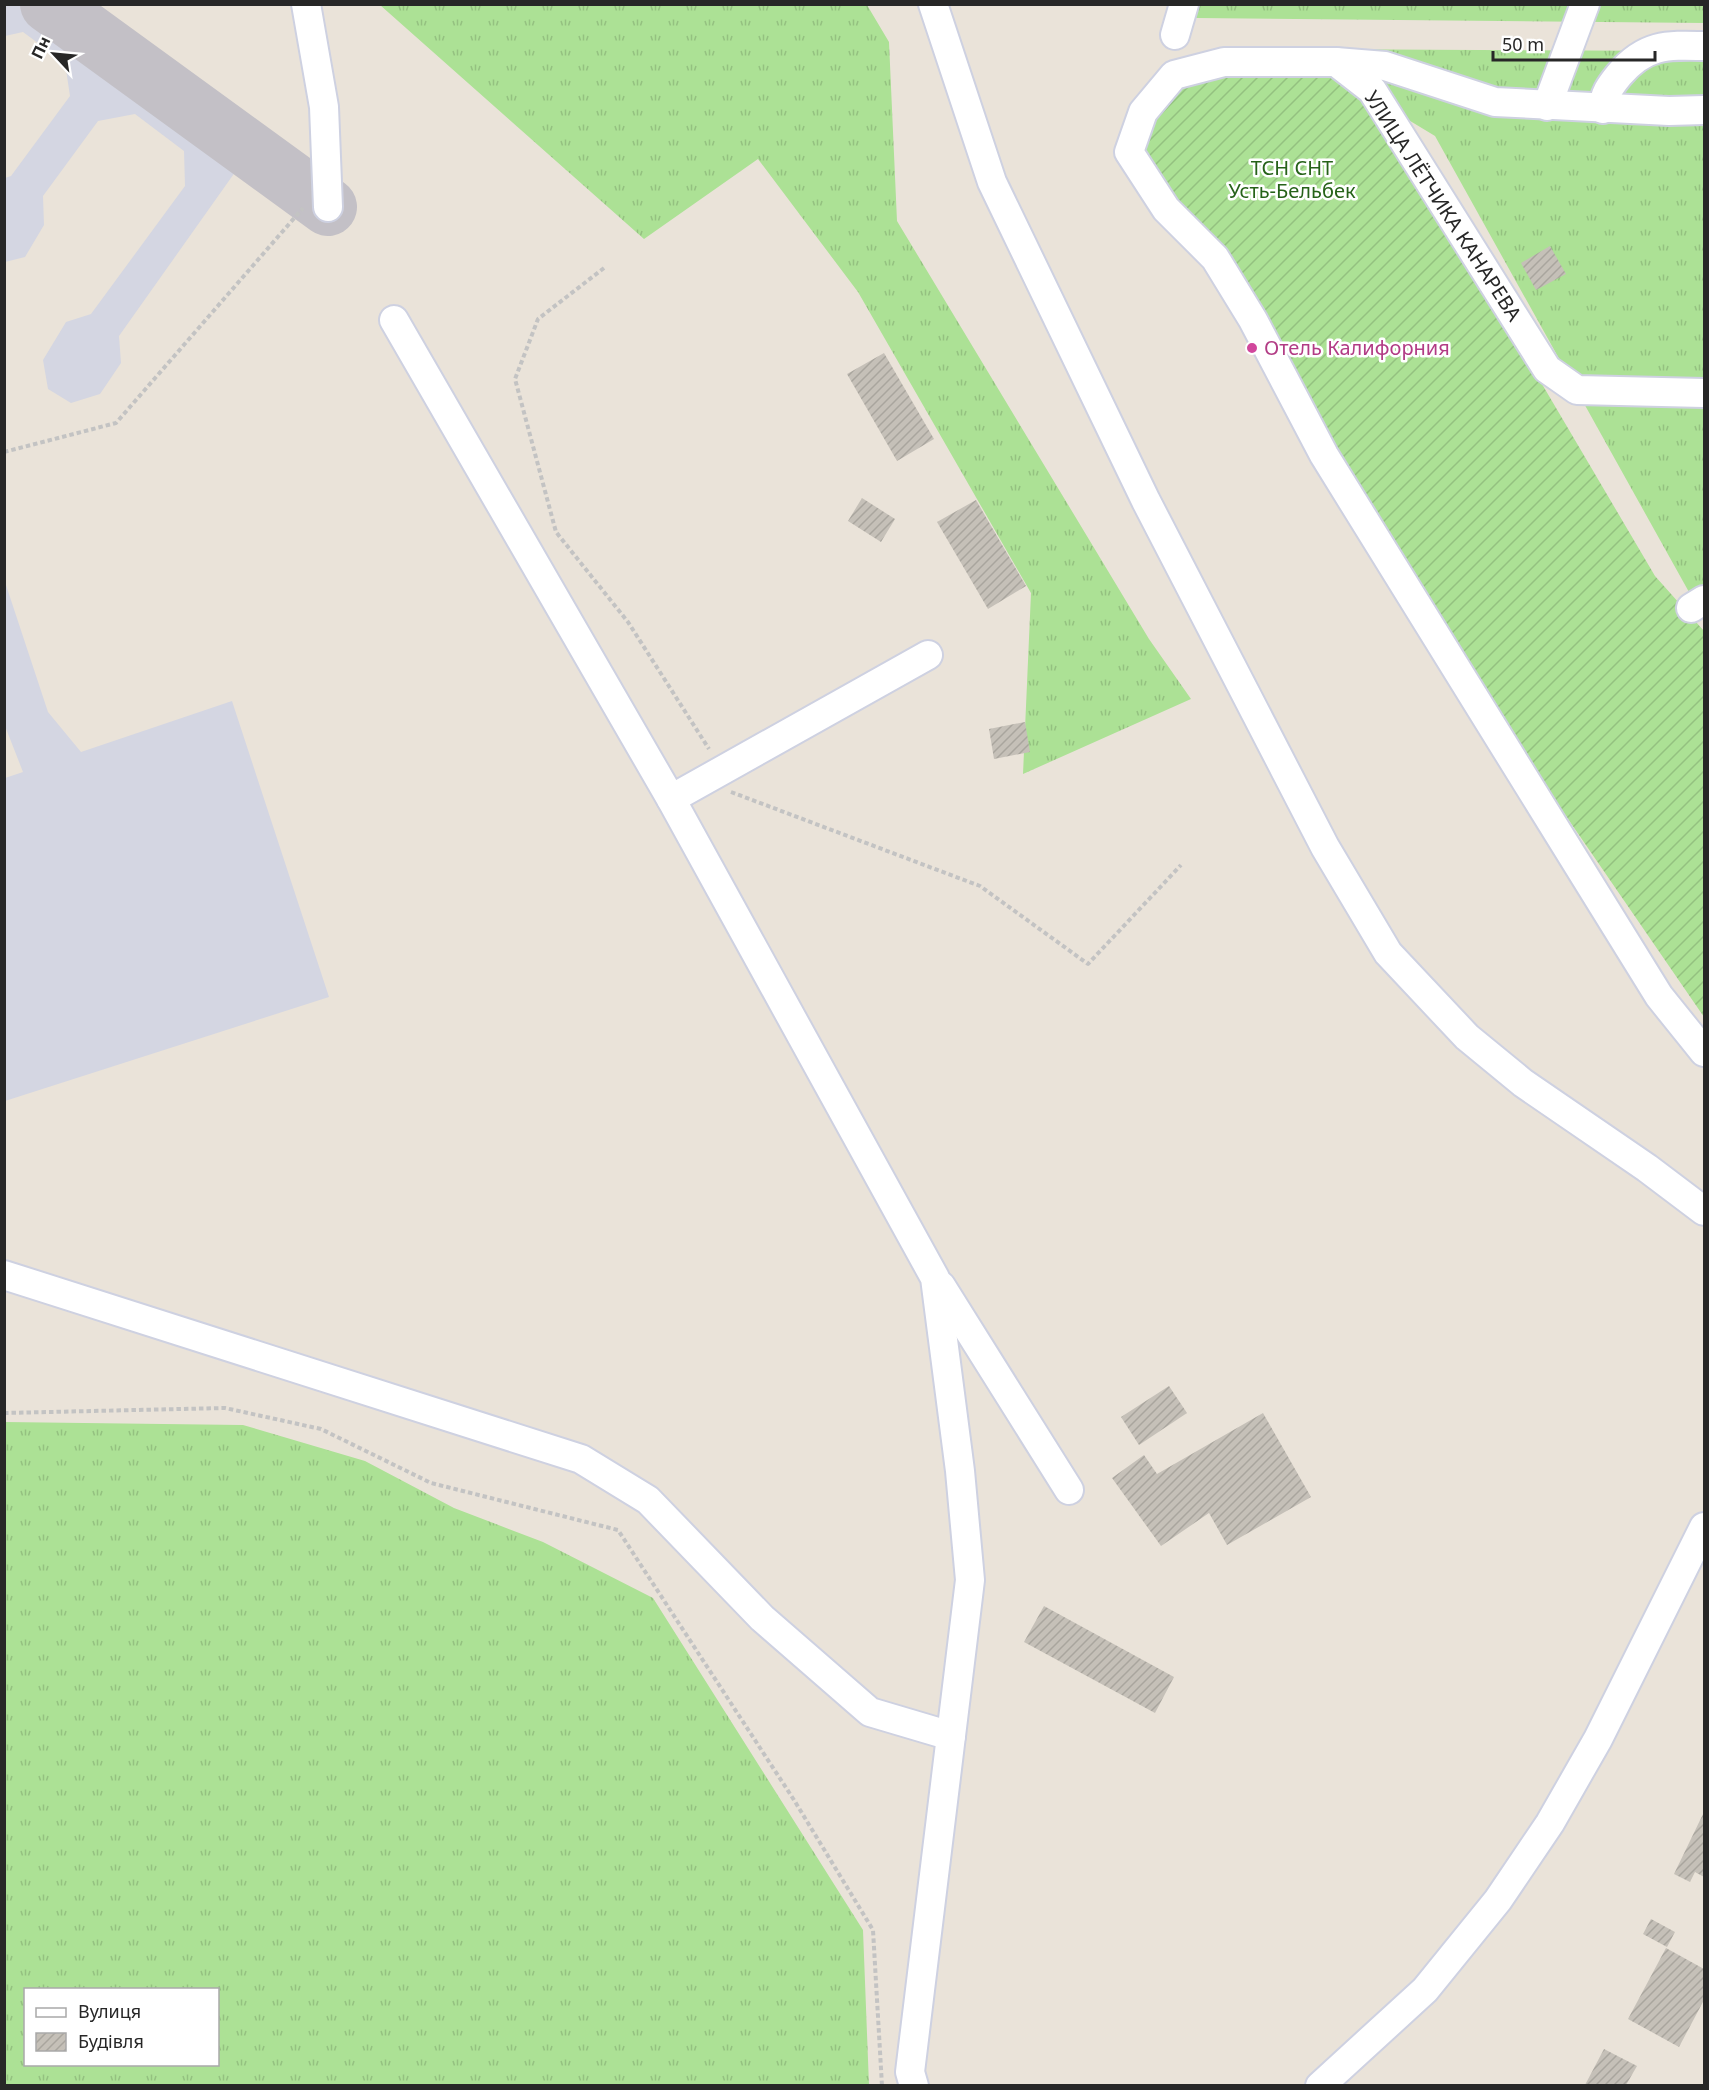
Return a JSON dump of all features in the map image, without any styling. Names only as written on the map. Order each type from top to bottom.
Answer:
[{"type":"street","points":[[306,4],[324,107],[317,206]]},
{"type":"street","points":[[933,4],[992,182],[1179,564],[1325,847],[1388,953],[1474,1044],[1522,1083],[1647,1168],[1704,1210]]},
{"type":"street","points":[[1175,35],[1184,4]]},
{"type":"street","points":[[1547,106],[1584,4]]},
{"type":"street","points":[[1602,109],[1603,99],[1608,89],[1632,61],[1643,54],[1664,46],[1704,46]]},
{"type":"street","points":[[1704,110],[1602,109],[1495,102],[1385,66],[1336,62],[1224,62],[1174,75],[1143,112],[1129,152],[1166,209],[1215,258],[1253,320],[1324,455],[1659,996],[1704,1052]]},
{"type":"street","name":"УЛИЦА ЛЁТЧИКА КАНАРЕВА","points":[[1336,62],[1372,90],[1547,369],[1577,390],[1704,393]]},
{"type":"street","points":[[394,320],[671,799],[935,1278],[1069,1490]]},
{"type":"street","points":[[671,799],[928,656]]},
{"type":"street","points":[[4,1275],[581,1459],[648,1500],[762,1618],[870,1712],[951,1736]]},
{"type":"street","points":[[914,2085],[910,2072],[970,1580],[960,1471],[935,1278]]},
{"type":"street","points":[[1320,2085],[1425,1990],[1498,1900],[1550,1823],[1598,1739],[1704,1527]]},
{"type":"path","points":[[4,452],[116,423],[317,206]]},
{"type":"path","points":[[604,268],[538,319],[515,379],[556,532],[628,622],[712,776],[980,886],[1088,964],[1181,864]]},
{"type":"path","points":[[4,1413],[225,1408],[321,1429],[431,1483],[618,1530],[794,1800],[873,1930],[882,2085]]},
{"type":"shaded area","points":[[5,4],[63,5],[255,144],[119,336],[121,363],[100,394],[71,403],[48,389],[43,360],[66,322],[91,314],[185,186],[184,151],[135,114],[98,121],[43,196],[44,225],[25,257],[5,262],[5,178],[11,176],[70,96],[65,63],[23,32],[5,36]]},
{"type":"shaded area","points":[[4,579],[48,712],[81,752],[232,701],[329,997],[5,1101],[5,778],[23,772],[5,726]]},
{"type":"green space","points":[[1704,4],[1704,23],[1196,18],[1190,5]]},
{"type":"green space","points":[[380,5],[867,5],[889,42],[897,221],[1149,639],[1191,699],[1023,774],[1031,593],[858,292],[758,159],[644,239]]},
{"type":"green space","points":[[1291,49],[1704,51],[1704,619],[1435,136]]},
{"type":"green space","name":"ТСН СНТ Усть-Бельбек","points":[[1334,66],[1370,92],[1655,576],[1704,631],[1704,1017],[1533,768],[1136,152],[1175,80]]},
{"type":"green space","points":[[5,1422],[243,1425],[365,1461],[454,1508],[543,1542],[653,1598],[863,1930],[869,2085],[5,2085]]},
{"type":"building","points":[[1550,246],[1566,274],[1536,290],[1521,263]]},
{"type":"building","points":[[884,353],[934,439],[897,461],[847,374]]},
{"type":"building","points":[[862,498],[895,519],[881,542],[848,521]]},
{"type":"building","points":[[976,500],[1026,586],[988,609],[937,522]]},
{"type":"building","points":[[1025,722],[1030,752],[994,759],[989,729]]},
{"type":"building","points":[[1169,1386],[1187,1413],[1139,1445],[1121,1417]]},
{"type":"building","points":[[1263,1413],[1311,1497],[1227,1545],[1209,1513],[1161,1546],[1112,1478],[1144,1455],[1157,1474]]},
{"type":"building","points":[[1044,1606],[1174,1677],[1155,1713],[1024,1642]]},
{"type":"building","points":[[1704,1812],[1704,1877],[1695,1872],[1690,1882],[1674,1874]]},
{"type":"building","points":[[1651,1919],[1675,1932],[1667,1947],[1643,1934]]},
{"type":"building","points":[[1666,1948],[1704,1969],[1704,2000],[1679,2047],[1628,2019]]},
{"type":"building","points":[[1604,2049],[1637,2066],[1626,2085],[1585,2085]]},
{"type":"taxiway","points":[[49,4],[328,207]]},
{"type":"place","name":"Отель Калифорния","points":[[1252,348]]}]
